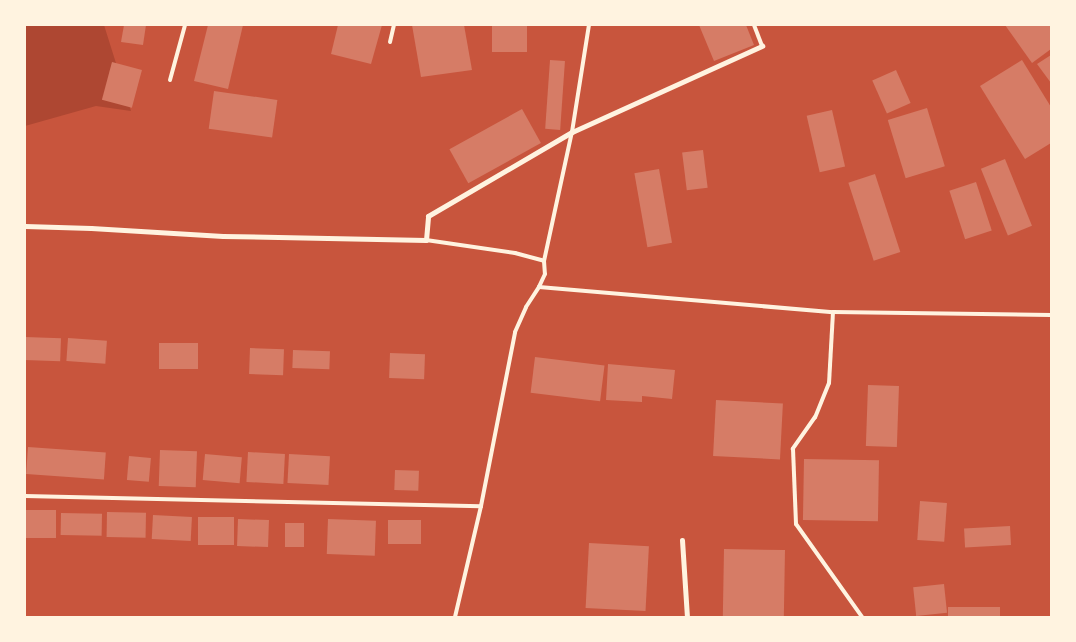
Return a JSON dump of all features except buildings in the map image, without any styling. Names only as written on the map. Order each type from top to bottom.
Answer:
[{"type":"street","points":[[25,226],[223,236],[426,240],[428,216],[572,132],[762,46]]},
{"type":"street","points":[[682,540],[687,617]]},
{"type":"lane","points":[[170,80],[185,25]]},
{"type":"lane","points":[[390,42],[394,25]]},
{"type":"lane","points":[[455,617],[481,506],[515,332],[526,307],[545,274],[544,261],[572,132],[589,25]]},
{"type":"lane","points":[[754,25],[762,46]]},
{"type":"lane","points":[[426,240],[515,253],[544,261]]},
{"type":"lane","points":[[539,287],[833,312],[1051,315]]},
{"type":"lane","points":[[833,312],[829,383],[815,417],[793,449],[796,524],[862,617]]},
{"type":"lane","points":[[25,496],[481,506]]},
{"type":"shaded area","points":[[25,25],[104,25],[131,111],[96,106],[25,126]]}]
